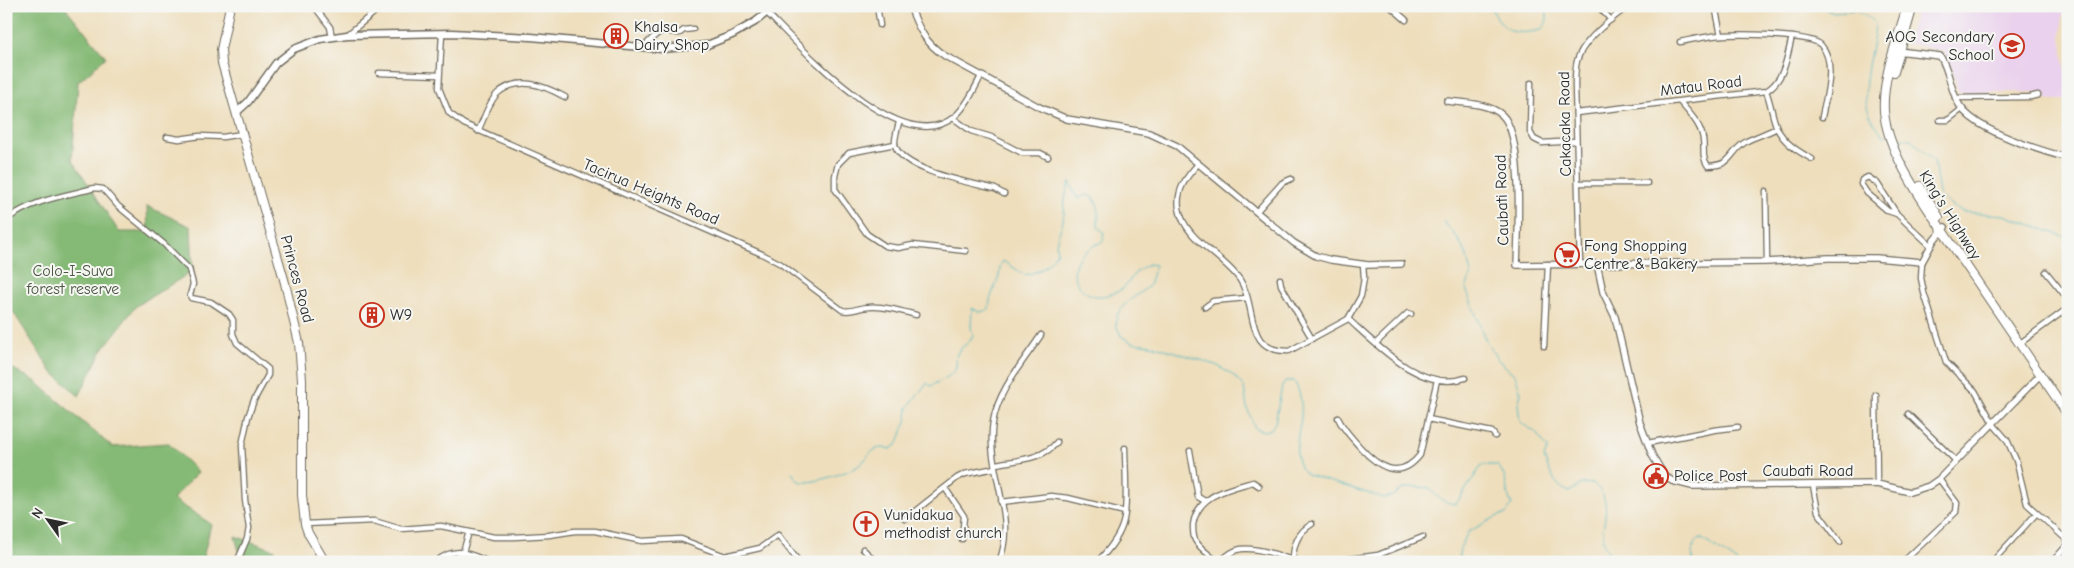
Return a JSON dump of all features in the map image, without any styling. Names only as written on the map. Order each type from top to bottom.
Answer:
[{"type":"main road","name":"Princes Road","points":[[230,6],[221,56],[285,283],[299,343],[302,380],[302,495],[305,524],[325,562]]},
{"type":"main road","points":[[236,113],[248,102],[276,63],[288,53],[302,45],[332,37],[442,33],[662,49],[706,45],[732,35],[775,6]]},
{"type":"main road","name":"King's Highway","points":[[1907,6],[1889,98],[1892,138],[1924,203],[1944,229],[2064,404],[2068,415]]},
{"type":"main road","name":"King's Highway","points":[[1897,51],[1913,6]]},
{"type":"main road","name":"King's Highway","points":[[2021,343],[2040,375],[2064,404]]},
{"type":"street","points":[[314,6],[330,27],[332,37]]},
{"type":"street","points":[[347,35],[382,6]]},
{"type":"street","points":[[877,6],[880,25]]},
{"type":"street","points":[[910,6],[924,38],[933,48],[1039,107],[1066,119],[1149,133],[1177,146],[1294,243],[1316,256],[1362,264],[1401,264]]},
{"type":"street","points":[[1390,6],[1406,20]]},
{"type":"street","points":[[1598,6],[1611,20]]},
{"type":"street","name":"Cakacaka Road","points":[[1580,264],[1576,141],[1577,61],[1587,43],[1629,6]]},
{"type":"street","points":[[1715,6],[1721,35]]},
{"type":"street","points":[[767,13],[833,77],[878,111],[899,122],[933,126],[953,118],[968,101],[981,76]]},
{"type":"street","points":[[642,47],[663,31],[680,33],[684,30],[693,29]]},
{"type":"street","name":"Tacirua Heights Road","points":[[442,33],[439,88],[450,113],[478,131],[762,254],[781,264],[842,310],[847,311],[869,307],[896,309],[916,315]]},
{"type":"street","points":[[1680,42],[1721,35],[1792,37],[1816,42],[1821,45],[1826,54],[1828,64],[1829,78],[1822,117]]},
{"type":"street","name":"Matau Road","points":[[1576,113],[1766,91],[1774,87],[1780,78],[1792,37]]},
{"type":"street","points":[[1897,51],[1940,56],[1947,70],[1955,98],[1962,109],[1976,121],[1994,132],[2034,148],[2068,158]]},
{"type":"street","points":[[379,73],[439,75]]},
{"type":"street","points":[[1531,83],[1530,132],[1534,140],[1542,143],[1576,141]]},
{"type":"street","points":[[478,131],[498,93],[515,85],[540,86],[565,97]]},
{"type":"street","points":[[1766,91],[1777,128],[1798,152],[1812,159]]},
{"type":"street","points":[[1955,98],[2030,97],[2038,95]]},
{"type":"street","name":"Caubati Road","points":[[1447,101],[1480,105],[1501,114],[1508,122],[1515,151],[1518,208],[1517,265],[1767,262],[1828,258],[1876,258],[1922,262]]},
{"type":"street","points":[[1680,102],[1698,125],[1704,140],[1702,154],[1708,166],[1727,162],[1747,142],[1777,128]]},
{"type":"street","points":[[1940,120],[1948,120],[1962,109]]},
{"type":"street","points":[[953,118],[970,131],[991,137],[1022,153],[1040,153],[1048,157]]},
{"type":"street","points":[[899,122],[895,144],[900,153],[918,166],[932,173],[995,189],[1004,194]]},
{"type":"street","points":[[167,137],[179,139],[242,134]]},
{"type":"street","points":[[895,144],[849,153],[838,164],[835,176],[835,189],[867,234],[885,246],[898,248],[913,245],[966,251]]},
{"type":"street","points":[[1198,164],[1183,183],[1179,195],[1181,214],[1193,235],[1233,271],[1241,282],[1257,337],[1266,346],[1278,351],[1289,351],[1348,319],[1361,296],[1364,278],[1362,264]]},
{"type":"street","points":[[1897,214],[1888,211],[1867,193],[1861,184],[1862,180],[1868,177],[1877,183],[1897,214],[1931,246]]},
{"type":"street","points":[[1257,211],[1282,183],[1290,179]]},
{"type":"street","points":[[1578,183],[1647,183]]},
{"type":"street","points":[[6,220],[39,202],[95,188],[103,189],[118,206],[164,244],[189,270],[193,281],[191,298],[212,302],[229,314],[237,343],[268,369],[268,375],[251,409],[242,445],[249,532],[237,562]]},
{"type":"street","points":[[1766,191],[1767,262]]},
{"type":"street","points":[[1944,229],[1922,262],[1921,278],[1946,362],[1975,391],[1994,425],[2007,440],[2016,460],[2027,504],[2068,543],[2052,562]]},
{"type":"street","points":[[1544,346],[1548,264]]},
{"type":"street","name":"Caubati Road","points":[[1597,264],[1603,292],[1615,317],[1640,422],[1657,465],[1664,475],[1680,484],[1692,486],[1877,484],[1910,492],[1929,486],[1939,480],[1994,425],[2040,375]]},
{"type":"street","points":[[2046,272],[2068,299]]},
{"type":"street","points":[[1280,279],[1281,285],[1312,339]]},
{"type":"street","points":[[1205,307],[1213,302],[1247,298]]},
{"type":"street","points":[[2021,343],[2068,308]]},
{"type":"street","points":[[1376,343],[1408,313],[1411,314]]},
{"type":"street","points":[[1348,319],[1412,371],[1437,380],[1465,378]]},
{"type":"street","points":[[999,562],[1005,542],[1005,528],[995,466],[993,422],[998,404],[1004,392],[1041,335]]},
{"type":"street","points":[[1338,418],[1342,427],[1372,460],[1381,466],[1395,469],[1404,468],[1413,463],[1420,455],[1437,380]]},
{"type":"street","points":[[1876,396],[1877,484]]},
{"type":"street","points":[[1908,414],[1956,461]]},
{"type":"street","points":[[1428,419],[1492,432],[1495,436]]},
{"type":"street","points":[[1648,443],[1738,427]]},
{"type":"street","points":[[904,519],[957,478],[965,474],[1036,456],[1052,448],[1057,442]]},
{"type":"street","points":[[1097,562],[1112,545],[1120,531],[1125,512],[1125,448]]},
{"type":"street","points":[[1190,451],[1198,497],[1205,501]]},
{"type":"street","points":[[1903,562],[1956,512],[1957,503],[1939,480]]},
{"type":"street","points":[[1259,486],[1253,482],[1230,489],[1205,501],[1198,507],[1194,517],[1194,539],[1201,548],[1219,562],[1235,551],[1242,549],[1258,550],[1295,561],[1293,548],[1297,539],[1301,532],[1312,524]]},
{"type":"street","points":[[1814,485],[1818,512],[1840,542]]},
{"type":"street","points":[[945,488],[964,516],[962,539]]},
{"type":"street","points":[[1001,502],[1051,496],[1068,498],[1125,512]]},
{"type":"street","points":[[1992,562],[2036,514]]},
{"type":"street","points":[[305,524],[374,521],[401,529],[440,526],[494,537],[595,531],[642,540],[681,539],[725,556],[760,548],[778,535],[799,562]]},
{"type":"street","points":[[463,552],[469,532]]},
{"type":"street","points":[[1326,562],[1353,560],[1378,555],[1423,537]]},
{"type":"street","points":[[863,549],[876,562]]},
{"type":"street","points":[[436,562],[446,555],[463,552],[474,554],[489,562]]},
{"type":"shaded area","name":"AOG Secondary School","points":[[1918,6],[1956,6],[1964,9],[2063,10],[2061,38],[2068,100],[2047,100],[2045,92],[1958,92],[1952,68],[1944,52],[1906,44]]},
{"type":"green space","name":"Colo-I-Suva forest reserve","points":[[6,6],[64,6],[106,57],[78,82],[72,159],[119,232],[148,232],[147,206],[191,227],[193,271],[136,306],[102,350],[79,396],[51,371],[10,307],[6,306]]},
{"type":"green space","points":[[6,365],[35,381],[112,447],[169,443],[198,472],[173,499],[211,524],[202,562],[6,562]]},
{"type":"green space","points":[[235,536],[275,550],[287,562],[242,562]]},
{"type":"waterway","points":[[1490,6],[1500,22],[1505,27],[1516,32],[1541,30],[1547,16],[1544,6]]},
{"type":"waterway","points":[[1817,6],[1834,12],[1856,10],[1875,23],[1867,72],[1867,108],[1883,135],[1887,136]]},
{"type":"waterway","points":[[1893,137],[1911,139],[1934,161],[1939,194],[1950,205],[1963,212],[2004,215],[2068,238]]},
{"type":"waterway","points":[[792,472],[796,479],[802,482],[822,479],[858,466],[872,452],[879,448],[890,449],[897,445],[907,419],[908,407],[927,383],[931,386],[949,376],[956,367],[958,352],[970,341],[973,335],[971,328],[972,308],[979,312],[989,310],[990,299],[1003,261],[1025,275],[1043,268],[1057,252],[1057,240],[1063,221],[1070,182],[1079,199],[1085,195],[1093,197],[1098,206],[1098,227],[1104,232],[1103,241],[1084,253],[1076,263],[1074,274],[1081,288],[1095,296],[1112,294],[1125,287],[1136,272],[1149,264],[1155,265],[1149,286],[1125,304],[1117,315],[1116,325],[1121,336],[1133,343],[1152,345],[1218,366],[1234,376],[1244,387],[1247,408],[1255,428],[1263,431],[1270,430],[1275,423],[1282,386],[1285,381],[1294,381],[1301,404],[1297,457],[1301,468],[1308,475],[1384,498],[1393,496],[1401,490],[1419,487],[1429,488],[1441,499],[1456,504],[1482,465],[1497,465],[1504,475],[1509,499],[1512,504],[1506,514],[1498,516],[1468,532],[1460,548],[1458,562]]},
{"type":"waterway","points":[[1443,221],[1456,236],[1466,253],[1471,274],[1466,289],[1485,339],[1498,360],[1515,375],[1521,393],[1518,404],[1520,422],[1535,432],[1548,448],[1544,457],[1553,478],[1559,486],[1569,492],[1582,484],[1593,483],[1601,492],[1606,510],[1604,544],[1617,562]]},
{"type":"waterway","points":[[1694,562],[1693,548],[1697,540],[1702,539],[1737,562]]},
{"type":"waterway","points":[[1536,562],[1546,557],[1556,562]]},
{"type":"place","name":"Khalsa Dairy Shop","points":[[616,36]]},
{"type":"place","name":"AOG Secondary School","points":[[2012,46]]},
{"type":"place","name":"Fong Shopping Centre & Bakery","points":[[1567,255]]},
{"type":"place","name":"W9","points":[[372,315]]},
{"type":"place","name":"Police Post","points":[[1656,476]]},
{"type":"place","name":"Vunidakua methodist church","points":[[866,524]]}]
